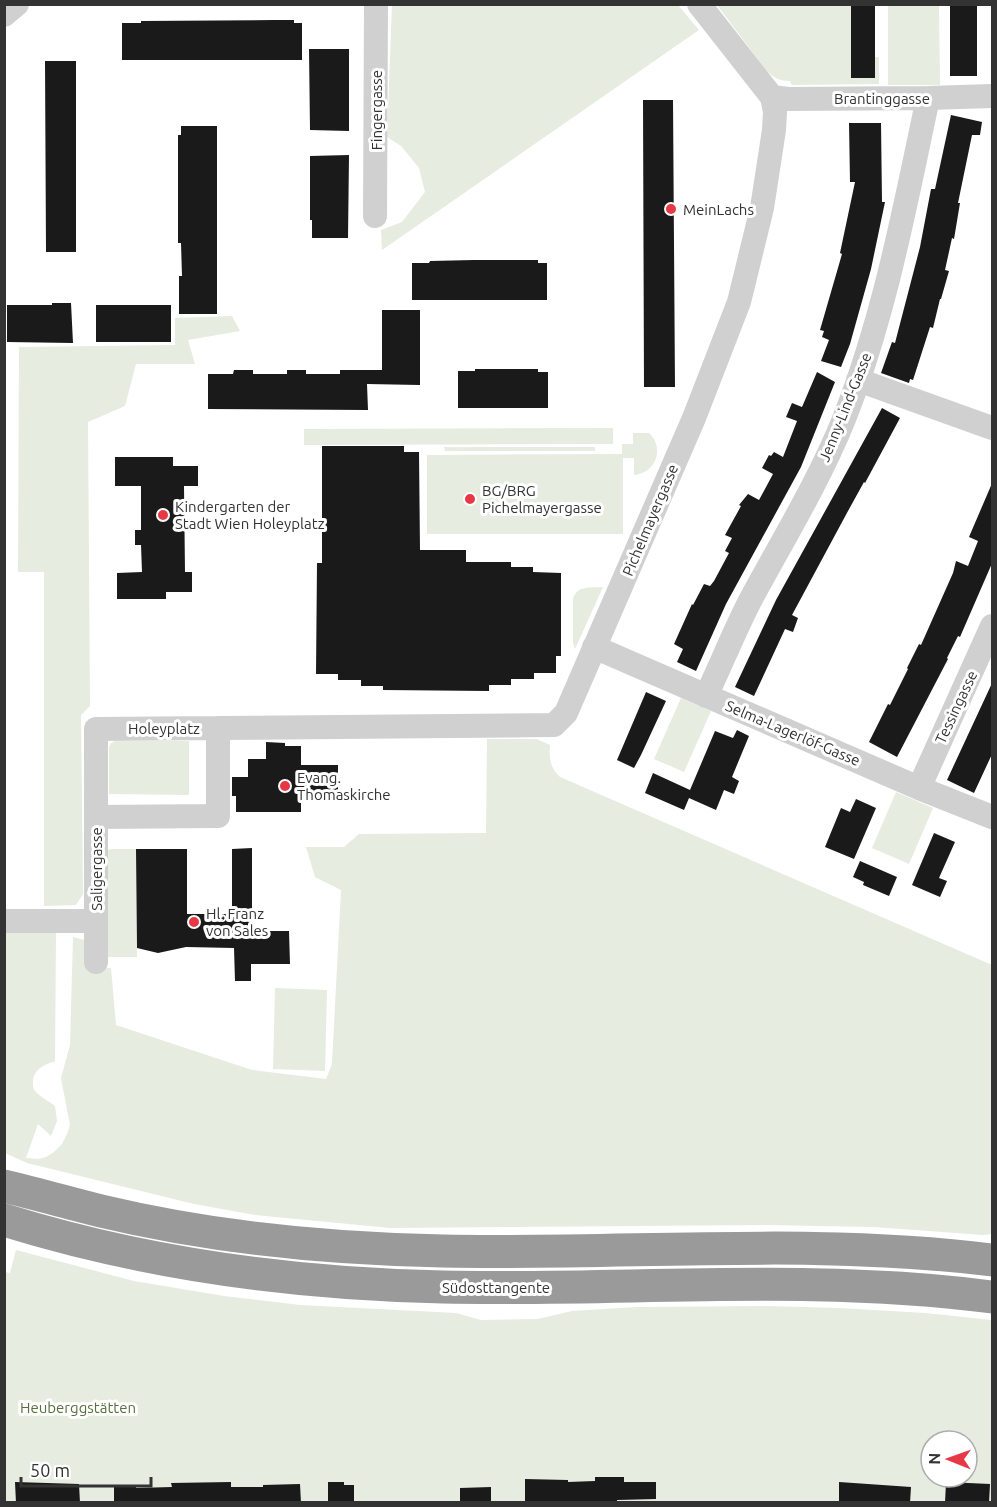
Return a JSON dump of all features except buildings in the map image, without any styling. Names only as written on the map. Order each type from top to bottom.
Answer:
[{"type":"highway","points":[[4,1186],[102,1211],[167,1224],[233,1235],[377,1249],[509,1252],[767,1247],[833,1248],[993,1260]]},
{"type":"highway","name":"Südosttangente","points":[[4,1220],[160,1258],[250,1273],[340,1282],[515,1288],[764,1283],[832,1284],[913,1288],[993,1297]]},
{"type":"street","points":[[4,15],[17,4]]},
{"type":"street","name":"Fingergasse","points":[[375,216],[376,4]]},
{"type":"street","points":[[699,4],[772,96]]},
{"type":"street","name":"Brantinggasse","points":[[772,96],[788,99],[993,96]]},
{"type":"street","name":"Pichelmayergasse","points":[[218,728],[554,725],[566,713],[694,418],[739,302],[762,208],[774,130],[775,112],[772,96]]},
{"type":"street","name":"Jenny-Lind-Gasse","points":[[706,696],[751,600],[823,465],[858,381],[896,253],[928,98]]},
{"type":"street","points":[[858,381],[993,428]]},
{"type":"street","name":"Tessingasse","points":[[919,788],[993,626]]},
{"type":"street","name":"Selma-Lagerlöf-Gasse","points":[[594,647],[993,818]]},
{"type":"street","name":"Holeyplatz","points":[[218,728],[218,816],[96,816],[96,729],[218,728]]},
{"type":"street","name":"Saligergasse","points":[[96,816],[96,962]]},
{"type":"street","name":"Saligergasse","points":[[4,921],[96,921]]},
{"type":"green space","points":[[392,5],[678,5],[699,30],[382,250],[381,230],[402,222],[425,192],[419,168],[401,146],[387,137]]},
{"type":"green space","points":[[717,5],[851,5],[851,78],[875,78],[875,57],[879,57],[879,84],[792,85],[790,81],[776,78],[766,70]]},
{"type":"green space","points":[[888,5],[939,5],[940,85],[888,85]]},
{"type":"green space","points":[[232,316],[240,331],[188,340],[195,364],[136,364],[125,406],[88,422],[90,706],[81,715],[83,894],[76,905],[44,906],[44,572],[18,572],[19,347],[175,345],[175,318]]},
{"type":"green space","points":[[613,428],[613,444],[304,445],[304,429]]},
{"type":"green space","points":[[633,433],[649,433],[654,439],[657,452],[653,465],[648,470],[634,475],[634,458],[623,458],[623,534],[427,534],[427,455],[622,454],[622,444],[633,444]]},
{"type":"green space","points":[[444,447],[595,447],[595,451],[445,451]]},
{"type":"green space","points":[[603,587],[575,649],[573,599],[581,589]]},
{"type":"green space","points":[[681,698],[711,711],[684,772],[654,759]]},
{"type":"green space","points":[[487,739],[537,739],[550,745],[551,762],[560,777],[992,965],[992,1234],[874,1227],[767,1225],[390,1228],[255,1215],[194,1204],[27,1163],[5,1153],[5,932],[56,933],[55,1061],[37,1071],[33,1084],[38,1094],[55,1106],[57,1121],[51,1136],[38,1124],[26,1158],[38,1159],[54,1152],[62,1144],[70,1125],[61,1078],[70,1045],[73,937],[88,941],[88,969],[111,968],[116,1025],[252,1070],[326,1079],[332,1064],[341,890],[315,877],[306,847],[344,847],[359,834],[486,833]]},
{"type":"green space","points":[[115,741],[189,741],[189,795],[109,794],[109,747]]},
{"type":"green space","points":[[896,792],[933,808],[909,864],[872,848]]},
{"type":"green space","points":[[136,849],[137,957],[108,957],[107,850]]},
{"type":"green space","points":[[275,988],[327,990],[325,1071],[273,1069]]},
{"type":"green space","name":"Heuberggstätten","points":[[16,1250],[134,1281],[224,1296],[300,1305],[456,1313],[481,1320],[538,1319],[572,1311],[637,1307],[765,1306],[925,1313],[992,1320],[992,1502],[5,1502],[4,1272],[10,1273]]},
{"type":"place","name":"MeinLachs","points":[[671,209]]},
{"type":"place","name":"BG/BRG Pichelmayergasse","points":[[470,499]]},
{"type":"place","name":"Kindergarten der Stadt Wien Holeyplatz","points":[[163,515]]},
{"type":"place","name":"Evang. Thomaskirche","points":[[285,786]]},
{"type":"place","name":"Hl. Franz von Sales","points":[[194,922]]}]
